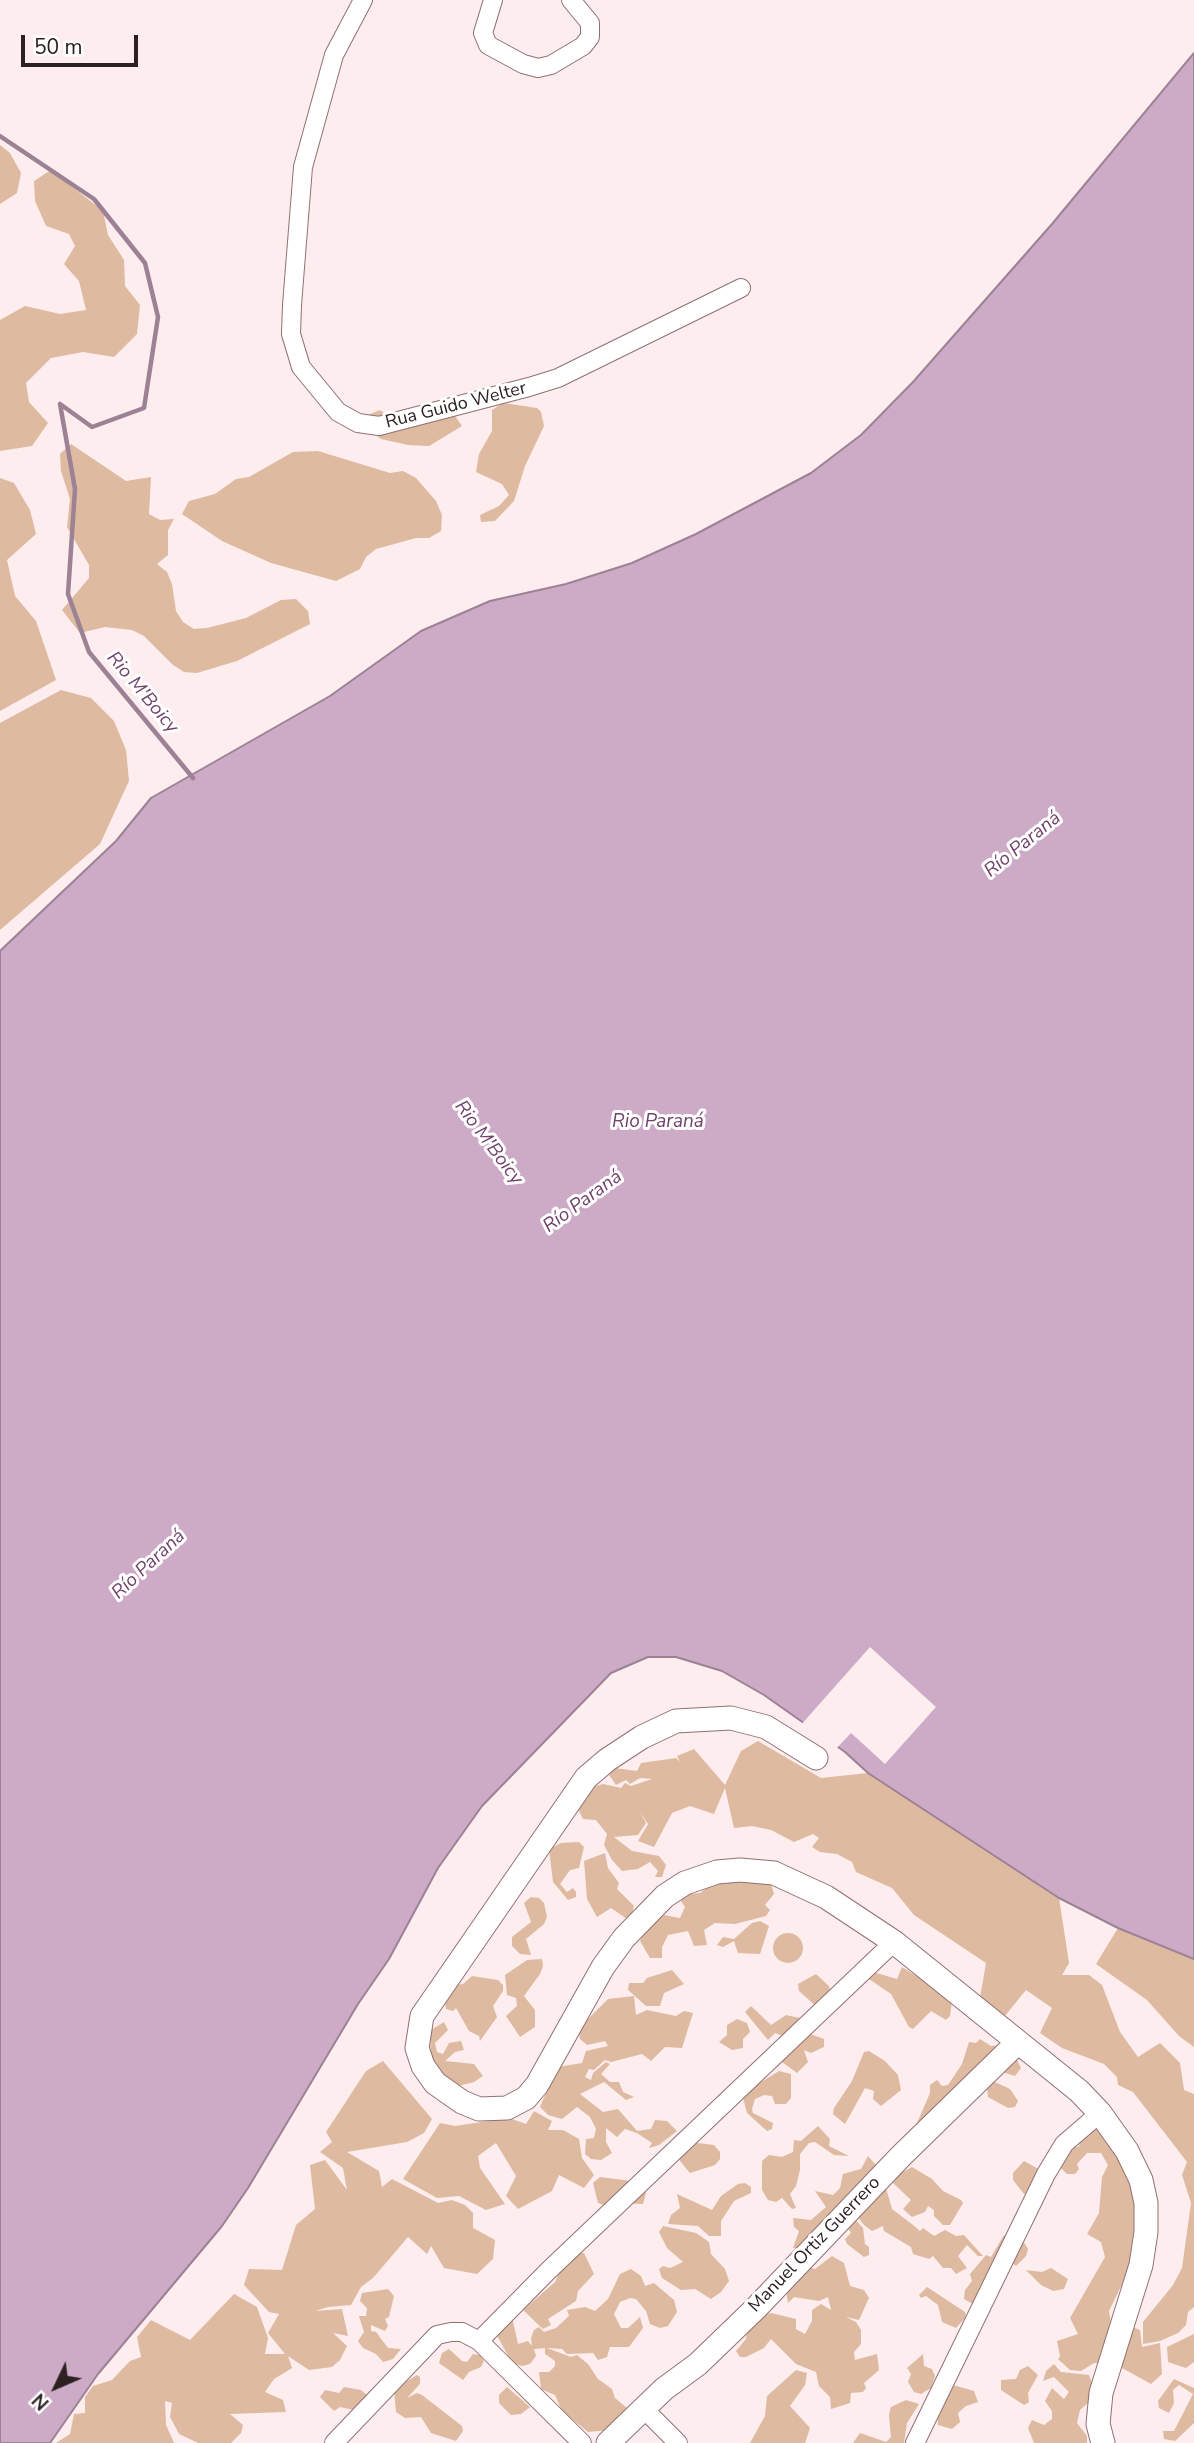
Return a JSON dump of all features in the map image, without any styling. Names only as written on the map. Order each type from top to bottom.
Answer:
[{"type":"street","name":"Rua Guido Welter","points":[[363,0],[334,55],[303,167],[292,305],[291,334],[301,367],[338,412],[358,423],[379,426],[529,387],[558,378],[741,288]]},
{"type":"street","points":[[493,0],[483,33],[488,45],[523,64],[538,68],[551,65],[583,46],[590,37],[590,23],[571,0]]},
{"type":"street","points":[[816,1758],[766,1727],[731,1718],[676,1721],[642,1737],[607,1760],[586,1778],[422,2015],[417,2048],[423,2066],[447,2094],[479,2109],[508,2108],[526,2098],[537,2085],[603,1967],[624,1938],[665,1896],[685,1883],[717,1872],[740,1870],[774,1873],[826,1897],[894,1942],[1018,2042],[1100,2113],[1127,2151],[1141,2180],[1146,2203],[1141,2265],[1101,2393],[1098,2424],[1103,2443]]},
{"type":"street","points":[[479,2341],[568,2252],[894,1942]]},
{"type":"street","name":"Manuel Ortiz Guerrero","points":[[608,2443],[738,2325],[901,2156],[1018,2042]]},
{"type":"street","points":[[915,2443],[1051,2165],[1064,2144],[1100,2113]]},
{"type":"street","points":[[334,2443],[437,2335],[462,2332],[479,2341],[582,2443]]},
{"type":"street","points":[[644,2409],[678,2443]]},
{"type":"shaded area","points":[[0,145],[10,153],[21,173],[17,193],[0,204]]},
{"type":"shaded area","points":[[51,170],[103,211],[108,235],[124,260],[125,286],[140,305],[137,334],[114,357],[83,352],[51,358],[26,383],[29,402],[48,423],[32,446],[0,451],[0,320],[25,306],[60,314],[86,310],[79,281],[64,264],[75,246],[69,234],[46,226],[35,201],[34,181]]},
{"type":"shaded area","points":[[503,403],[537,408],[541,412],[544,426],[525,466],[514,501],[495,521],[481,522],[480,515],[499,506],[509,495],[502,484],[476,472],[479,454],[492,431],[492,410]]},
{"type":"shaded area","points":[[380,410],[396,422],[453,413],[462,426],[429,446],[408,445],[381,439],[363,425],[368,415]]},
{"type":"shaded area","points":[[71,444],[126,481],[151,477],[149,514],[160,520],[174,519],[168,530],[168,555],[157,564],[167,572],[172,584],[176,611],[183,622],[194,629],[207,628],[246,618],[281,600],[296,599],[308,611],[310,624],[237,661],[197,673],[184,672],[173,665],[144,636],[132,630],[105,627],[80,633],[62,610],[89,578],[89,565],[67,527],[70,499],[61,471],[60,454]]},
{"type":"shaded area","points":[[318,451],[390,473],[403,471],[416,478],[436,501],[442,515],[441,531],[429,538],[416,538],[376,549],[366,557],[360,569],[336,581],[271,563],[222,541],[182,514],[189,501],[215,494],[236,479],[249,477],[293,452]]},
{"type":"shaded area","points":[[0,478],[14,483],[30,510],[36,534],[7,560],[15,596],[36,621],[56,680],[0,711]]},
{"type":"shaded area","points":[[61,690],[91,698],[114,721],[126,750],[129,781],[100,844],[0,930],[0,723]]},
{"type":"shaded area","points":[[758,1741],[821,1778],[868,1773],[1059,1898],[1069,1963],[1062,1975],[1089,1975],[1102,1985],[1120,2032],[1138,2057],[1160,2043],[1180,2063],[1184,2090],[1194,2094],[1194,2307],[1188,2312],[1186,2325],[1178,2333],[1160,2341],[1143,2344],[1143,2322],[1173,2285],[1182,2268],[1191,2203],[1182,2175],[1187,2162],[1133,2092],[1118,2085],[1117,2077],[1104,2064],[1062,2048],[1040,2033],[1052,2008],[1026,1990],[1000,2022],[979,2004],[986,1963],[914,1915],[892,1888],[856,1872],[852,1862],[837,1854],[820,1852],[812,1847],[819,1838],[813,1834],[794,1842],[771,1830],[752,1826],[734,1828],[725,1788],[714,1814],[690,1806],[672,1813],[654,1847],[638,1841],[648,1824],[640,1812],[646,1823],[638,1835],[614,1837],[632,1851],[659,1856],[666,1865],[662,1877],[655,1877],[658,1871],[650,1862],[638,1869],[622,1871],[604,1845],[607,1834],[596,1820],[583,1819],[576,1805],[590,1788],[603,1784],[621,1788],[625,1783],[631,1786],[652,1779],[640,1778],[630,1784],[626,1780],[616,1785],[607,1772],[615,1768],[637,1771],[641,1763],[676,1758],[680,1762],[677,1756],[694,1749],[725,1785],[741,1751]]},
{"type":"shaded area","points":[[579,1842],[584,1847],[579,1868],[570,1870],[560,1884],[567,1892],[573,1888],[576,1892],[576,1897],[568,1900],[553,1882],[549,1849],[561,1843]]},
{"type":"shaded area","points":[[605,1853],[608,1868],[619,1883],[617,1889],[634,1906],[630,1921],[611,1908],[597,1917],[587,1899],[584,1861]]},
{"type":"shaded area","points":[[757,1880],[771,1884],[774,1894],[765,1905],[770,1910],[766,1916],[735,1924],[715,1923],[704,1930],[707,1945],[694,1946],[688,1931],[668,1935],[662,1947],[662,1958],[650,1958],[640,1941],[649,1925],[664,1915],[680,1918],[685,1907],[677,1895],[700,1893],[714,1882]]},
{"type":"shaded area","points":[[531,1897],[539,1898],[544,1903],[547,1917],[544,1924],[526,1939],[531,1955],[520,1954],[512,1946],[512,1937],[531,1922],[524,1903]]},
{"type":"shaded area","points":[[760,1921],[769,1926],[760,1954],[738,1953],[734,1941],[723,1947],[717,1945],[723,1937],[734,1939],[752,1923]]},
{"type":"shaded area","points":[[1118,1928],[1194,1959],[1194,2047],[1179,2036],[1147,2000],[1096,1964]]},
{"type":"shaded area","points":[[788,1933],[798,1938],[803,1948],[798,1958],[788,1963],[778,1958],[773,1948],[778,1938]]},
{"type":"shaded area","points":[[542,1959],[540,1974],[524,1996],[535,2010],[535,2027],[520,2037],[506,2016],[517,2006],[516,1998],[507,1995],[505,1975],[527,1960]]},
{"type":"shaded area","points":[[902,1967],[918,1977],[926,1975],[952,2001],[950,2016],[946,2020],[931,2011],[913,2029],[909,2027],[891,1994],[869,1979],[873,1972],[897,1979]]},
{"type":"shaded area","points":[[672,1970],[684,1984],[664,1993],[660,2006],[646,2006],[628,1990],[629,1983],[643,1983],[647,1978]]},
{"type":"shaded area","points":[[816,1974],[829,1986],[830,1993],[818,2008],[799,1991],[798,1984]]},
{"type":"shaded area","points":[[472,1976],[498,1980],[503,1985],[503,1991],[493,2006],[497,2017],[480,2041],[479,2036],[469,2031],[456,2008],[453,2011],[446,2009],[445,2003],[445,1996],[453,1985],[463,1984]]},
{"type":"shaded area","points":[[634,1996],[636,2015],[647,2010],[676,2016],[684,2011],[693,2013],[682,2048],[665,2047],[651,2061],[642,2054],[611,2062],[605,2060],[594,2070],[589,2069],[585,2077],[591,2080],[593,2073],[606,2062],[610,2064],[601,2074],[610,2082],[619,2082],[623,2092],[634,2097],[626,2100],[604,2082],[580,2094],[603,2112],[618,2109],[637,2131],[651,2129],[655,2120],[667,2121],[677,2131],[659,2145],[649,2148],[652,2143],[637,2133],[625,2129],[617,2137],[606,2128],[606,2142],[612,2153],[601,2160],[591,2159],[585,2154],[586,2139],[594,2138],[596,2129],[590,2117],[577,2107],[562,2119],[548,2115],[540,2107],[557,2067],[582,2063],[586,2051],[608,2046],[605,2041],[587,2045],[580,2039],[579,2033],[585,2022],[608,1999]]},
{"type":"shaded area","points":[[751,2006],[771,2025],[786,2015],[800,2018],[805,2023],[799,2028],[790,2027],[786,2037],[775,2033],[768,2040],[745,2012]]},
{"type":"shaded area","points":[[737,2019],[747,2023],[750,2032],[743,2039],[743,2048],[732,2050],[719,2042],[727,2035],[727,2025]]},
{"type":"shaded area","points":[[444,2022],[448,2030],[435,2043],[437,2052],[443,2054],[449,2043],[461,2041],[464,2050],[455,2052],[445,2061],[474,2064],[483,2076],[474,2082],[450,2088],[430,2060],[431,2030]]},
{"type":"shaded area","points":[[810,2034],[824,2039],[824,2047],[811,2053],[804,2050],[808,2062],[797,2073],[782,2062],[784,2053]]},
{"type":"shaded area","points":[[980,2039],[991,2046],[1001,2045],[1014,2054],[1021,2068],[1015,2076],[1002,2072],[926,2127],[917,2123],[930,2093],[930,2085],[937,2080],[942,2086],[948,2085],[962,2064],[969,2042],[976,2043]]},
{"type":"shaded area","points":[[869,2051],[885,2061],[898,2075],[901,2090],[881,2106],[873,2099],[874,2091],[865,2088],[845,2124],[833,2114],[834,2108],[852,2081],[864,2052]]},
{"type":"shaded area","points":[[383,2061],[432,2119],[424,2133],[407,2142],[347,2152],[379,2171],[382,2187],[392,2179],[438,2203],[452,2200],[465,2205],[473,2213],[473,2228],[495,2240],[493,2259],[477,2274],[444,2268],[431,2246],[427,2254],[408,2237],[373,2278],[361,2287],[351,2305],[315,2311],[342,2309],[348,2336],[333,2333],[347,2346],[340,2360],[332,2367],[309,2370],[288,2356],[292,2368],[274,2379],[265,2392],[283,2400],[286,2412],[230,2414],[243,2425],[241,2433],[231,2443],[198,2443],[179,2434],[170,2417],[172,2403],[165,2401],[166,2425],[174,2443],[56,2443],[70,2434],[74,2414],[85,2413],[85,2397],[93,2386],[112,2380],[130,2361],[141,2357],[137,2337],[151,2320],[190,2340],[234,2294],[257,2307],[268,2338],[265,2354],[285,2354],[268,2333],[279,2314],[269,2312],[244,2285],[249,2269],[282,2270],[296,2225],[315,2209],[310,2165],[325,2160],[347,2190],[343,2168],[320,2152],[332,2142],[326,2132],[366,2071]]},
{"type":"shaded area","points":[[779,2071],[791,2074],[791,2098],[786,2104],[775,2104],[772,2096],[764,2095],[755,2099],[752,2109],[753,2113],[773,2123],[772,2129],[767,2131],[747,2113],[742,2094]]},
{"type":"shaded area","points":[[995,2082],[1010,2089],[1018,2101],[1015,2107],[1008,2108],[988,2097],[987,2086]]},
{"type":"shaded area","points":[[534,2111],[552,2121],[548,2130],[563,2130],[579,2139],[582,2158],[594,2175],[584,2188],[559,2175],[552,2191],[518,2209],[506,2196],[516,2176],[496,2143],[478,2156],[480,2168],[505,2204],[486,2210],[459,2196],[437,2198],[403,2179],[440,2123],[455,2126],[509,2118],[526,2124]]},
{"type":"shaded area","points":[[1094,2118],[1122,2156],[1137,2201],[1138,2225],[1128,2272],[1109,2311],[1112,2329],[1102,2363],[1094,2363],[1081,2371],[1070,2370],[1058,2359],[1060,2356],[1057,2341],[1078,2334],[1070,2318],[1105,2257],[1101,2242],[1087,2234],[1099,2213],[1102,2177],[1108,2165],[1101,2153],[1087,2153],[1077,2164],[1079,2169],[1075,2174],[1067,2174],[1059,2166],[1073,2146],[1079,2147],[1083,2129]]},
{"type":"shaded area","points":[[818,2126],[830,2139],[829,2146],[849,2156],[834,2155],[815,2142],[809,2143],[800,2154],[796,2186],[790,2194],[796,2208],[792,2209],[782,2198],[776,2202],[768,2200],[762,2190],[762,2161],[769,2155],[782,2157],[793,2152],[794,2140],[801,2141]]},
{"type":"shaded area","points":[[690,2142],[714,2145],[720,2152],[720,2159],[715,2165],[690,2173],[680,2161],[679,2151]]},
{"type":"shaded area","points":[[868,2156],[881,2171],[852,2191],[847,2214],[798,2249],[793,2248],[799,2231],[794,2227],[793,2218],[811,2220],[826,2207],[815,2191],[833,2195],[840,2188],[843,2174],[861,2169]]},
{"type":"shaded area","points":[[1024,2161],[1042,2171],[1046,2198],[1041,2201],[1024,2194],[1013,2180],[1013,2173]]},
{"type":"shaded area","points":[[912,2167],[963,2203],[950,2225],[943,2225],[934,2216],[934,2210],[928,2206],[925,2212],[912,2217],[903,2209],[911,2200],[893,2183],[896,2176]]},
{"type":"shaded area","points":[[600,2177],[640,2182],[646,2193],[643,2204],[617,2203],[607,2206],[598,2203],[593,2183]]},
{"type":"shaded area","points":[[745,2183],[751,2187],[751,2193],[734,2201],[721,2221],[721,2236],[709,2236],[698,2226],[668,2224],[671,2215],[680,2208],[677,2194],[712,2210],[721,2196],[738,2184]]},
{"type":"shaded area","points":[[886,2188],[892,2209],[920,2231],[923,2228],[934,2236],[945,2230],[956,2236],[964,2235],[983,2256],[978,2256],[967,2245],[958,2256],[967,2268],[956,2274],[951,2268],[943,2268],[933,2256],[929,2259],[913,2254],[911,2247],[884,2231],[883,2226],[872,2231],[854,2212]]},
{"type":"shaded area","points":[[854,2218],[863,2228],[865,2244],[869,2247],[869,2255],[864,2257],[847,2244],[845,2239],[851,2233],[845,2222]]},
{"type":"shaded area","points":[[663,2226],[696,2233],[709,2242],[711,2254],[725,2269],[729,2281],[721,2292],[711,2299],[695,2289],[681,2290],[662,2278],[659,2269],[663,2266],[670,2268],[683,2262],[667,2248],[659,2232]]},
{"type":"shaded area","points":[[1004,2235],[1009,2240],[1023,2241],[1028,2249],[1026,2256],[1016,2266],[1009,2260],[975,2305],[964,2299],[965,2290],[972,2281],[970,2274],[986,2255],[991,2257]]},
{"type":"shaded area","points":[[579,2253],[584,2253],[594,2274],[578,2291],[576,2301],[548,2319],[551,2325],[543,2329],[523,2310],[555,2282],[562,2266]]},
{"type":"shaded area","points":[[832,2256],[844,2263],[850,2286],[864,2290],[869,2298],[859,2320],[846,2317],[856,2322],[861,2330],[861,2344],[854,2352],[855,2360],[877,2354],[879,2370],[864,2383],[866,2388],[863,2392],[851,2393],[850,2403],[831,2409],[830,2397],[819,2386],[816,2372],[796,2364],[771,2339],[764,2348],[746,2357],[740,2357],[736,2351],[746,2339],[748,2325],[760,2316],[771,2313],[796,2319],[796,2329],[805,2334],[812,2321],[812,2310],[821,2304],[831,2310],[828,2297],[819,2301],[794,2297],[788,2303],[786,2290],[807,2267],[815,2269]]},
{"type":"shaded area","points":[[1051,2268],[1068,2279],[1064,2289],[1053,2291],[1041,2285],[1026,2270],[1042,2272]]},
{"type":"shaded area","points":[[631,2269],[641,2276],[645,2286],[654,2283],[674,2300],[677,2312],[668,2326],[660,2328],[650,2324],[646,2311],[636,2299],[630,2298],[620,2302],[614,2314],[621,2328],[628,2328],[640,2317],[643,2328],[629,2347],[610,2347],[607,2357],[598,2360],[593,2353],[567,2354],[562,2349],[547,2348],[571,2357],[577,2355],[588,2364],[598,2379],[612,2389],[615,2398],[627,2408],[610,2430],[588,2432],[562,2411],[555,2395],[541,2389],[539,2372],[549,2372],[555,2366],[555,2361],[545,2354],[545,2348],[534,2349],[536,2356],[530,2364],[522,2366],[512,2363],[494,2330],[512,2317],[518,2344],[528,2341],[532,2346],[534,2330],[539,2327],[544,2332],[556,2328],[569,2316],[567,2310],[585,2307],[595,2311],[608,2299],[620,2274]]},
{"type":"shaded area","points":[[927,2287],[965,2312],[966,2317],[956,2328],[942,2322],[938,2305],[926,2296],[921,2298],[919,2295]]},
{"type":"shaded area","points":[[388,2289],[394,2296],[389,2317],[385,2319],[388,2326],[385,2331],[371,2325],[371,2331],[376,2332],[388,2348],[401,2349],[393,2359],[383,2362],[376,2354],[363,2348],[358,2341],[364,2332],[359,2316],[366,2316],[367,2308],[360,2301],[362,2293]]},
{"type":"shaded area","points":[[1127,2325],[1140,2330],[1142,2347],[1160,2343],[1162,2374],[1151,2384],[1122,2368],[1119,2359]]},
{"type":"shaded area","points":[[1194,2334],[1194,2362],[1186,2368],[1168,2362],[1167,2347]]},
{"type":"shaded area","points":[[449,2349],[462,2361],[467,2362],[473,2354],[480,2355],[484,2361],[481,2367],[469,2372],[463,2380],[439,2363],[442,2353]]},
{"type":"shaded area","points":[[923,2354],[924,2366],[932,2369],[935,2376],[931,2388],[921,2394],[914,2392],[908,2382],[911,2374],[907,2368]]},
{"type":"shaded area","points":[[1054,2364],[1061,2372],[1089,2375],[1094,2388],[1089,2402],[1080,2410],[1077,2423],[1087,2436],[1087,2443],[1034,2443],[1028,2428],[1032,2420],[1044,2425],[1052,2419],[1052,2411],[1045,2401],[1052,2388],[1064,2399],[1069,2392],[1054,2377],[1043,2381],[1046,2371]]},
{"type":"shaded area","points":[[1028,2366],[1038,2375],[1028,2393],[1029,2402],[1024,2405],[1001,2390],[1001,2380],[1016,2379],[1020,2370]]},
{"type":"shaded area","points":[[796,2370],[807,2373],[805,2385],[790,2406],[810,2428],[805,2443],[750,2443],[765,2416],[767,2396]]},
{"type":"shaded area","points":[[417,2375],[420,2377],[420,2384],[407,2398],[417,2393],[422,2395],[462,2426],[463,2431],[456,2441],[431,2433],[421,2417],[405,2418],[396,2412],[394,2389]]},
{"type":"shaded area","points":[[1174,2379],[1194,2388],[1194,2423],[1175,2441],[1164,2439],[1163,2431],[1174,2431],[1193,2394],[1179,2385],[1173,2390],[1174,2403],[1169,2413],[1159,2408],[1158,2401]]},
{"type":"shaded area","points":[[953,2385],[974,2391],[978,2402],[966,2406],[958,2413],[960,2422],[952,2429],[938,2425],[937,2410]]},
{"type":"shaded area","points":[[344,2387],[361,2390],[367,2395],[358,2411],[340,2407],[334,2411],[320,2397],[325,2390],[339,2393]]},
{"type":"shaded area","points":[[507,2387],[530,2407],[521,2414],[511,2415],[499,2403],[499,2395]]},
{"type":"shaded area","points":[[906,2400],[919,2404],[907,2423],[904,2443],[853,2443],[860,2433],[886,2442],[891,2437],[891,2407]]},
{"type":"water","name":"Rio Paraná","points":[[1194,53],[1194,1959],[1118,1928],[1059,1898],[868,1773],[845,1752],[764,1695],[722,1671],[676,1657],[648,1657],[611,1673],[482,1806],[438,1868],[389,1959],[358,2004],[248,2188],[222,2226],[98,2374],[50,2443],[0,2443],[0,951],[116,841],[151,798],[330,696],[421,631],[490,601],[566,584],[632,563],[696,534],[811,473],[861,435],[913,382],[1052,224]]},
{"type":"pier","points":[[870,1647],[936,1707],[885,1764],[851,1733],[835,1750],[800,1726]]},
{"type":"waterway","name":"Rio M'Boicy","points":[[0,136],[94,199],[145,263],[158,317],[144,408],[92,427],[60,404],[75,489],[68,594],[89,652],[193,778]]},
{"type":"water label","name":"Río Paraná","points":[[1023,845]]},
{"type":"water label","name":"Río Paraná","points":[[583,1202]]},
{"type":"water label","name":"Río Paraná","points":[[149,1565]]}]
